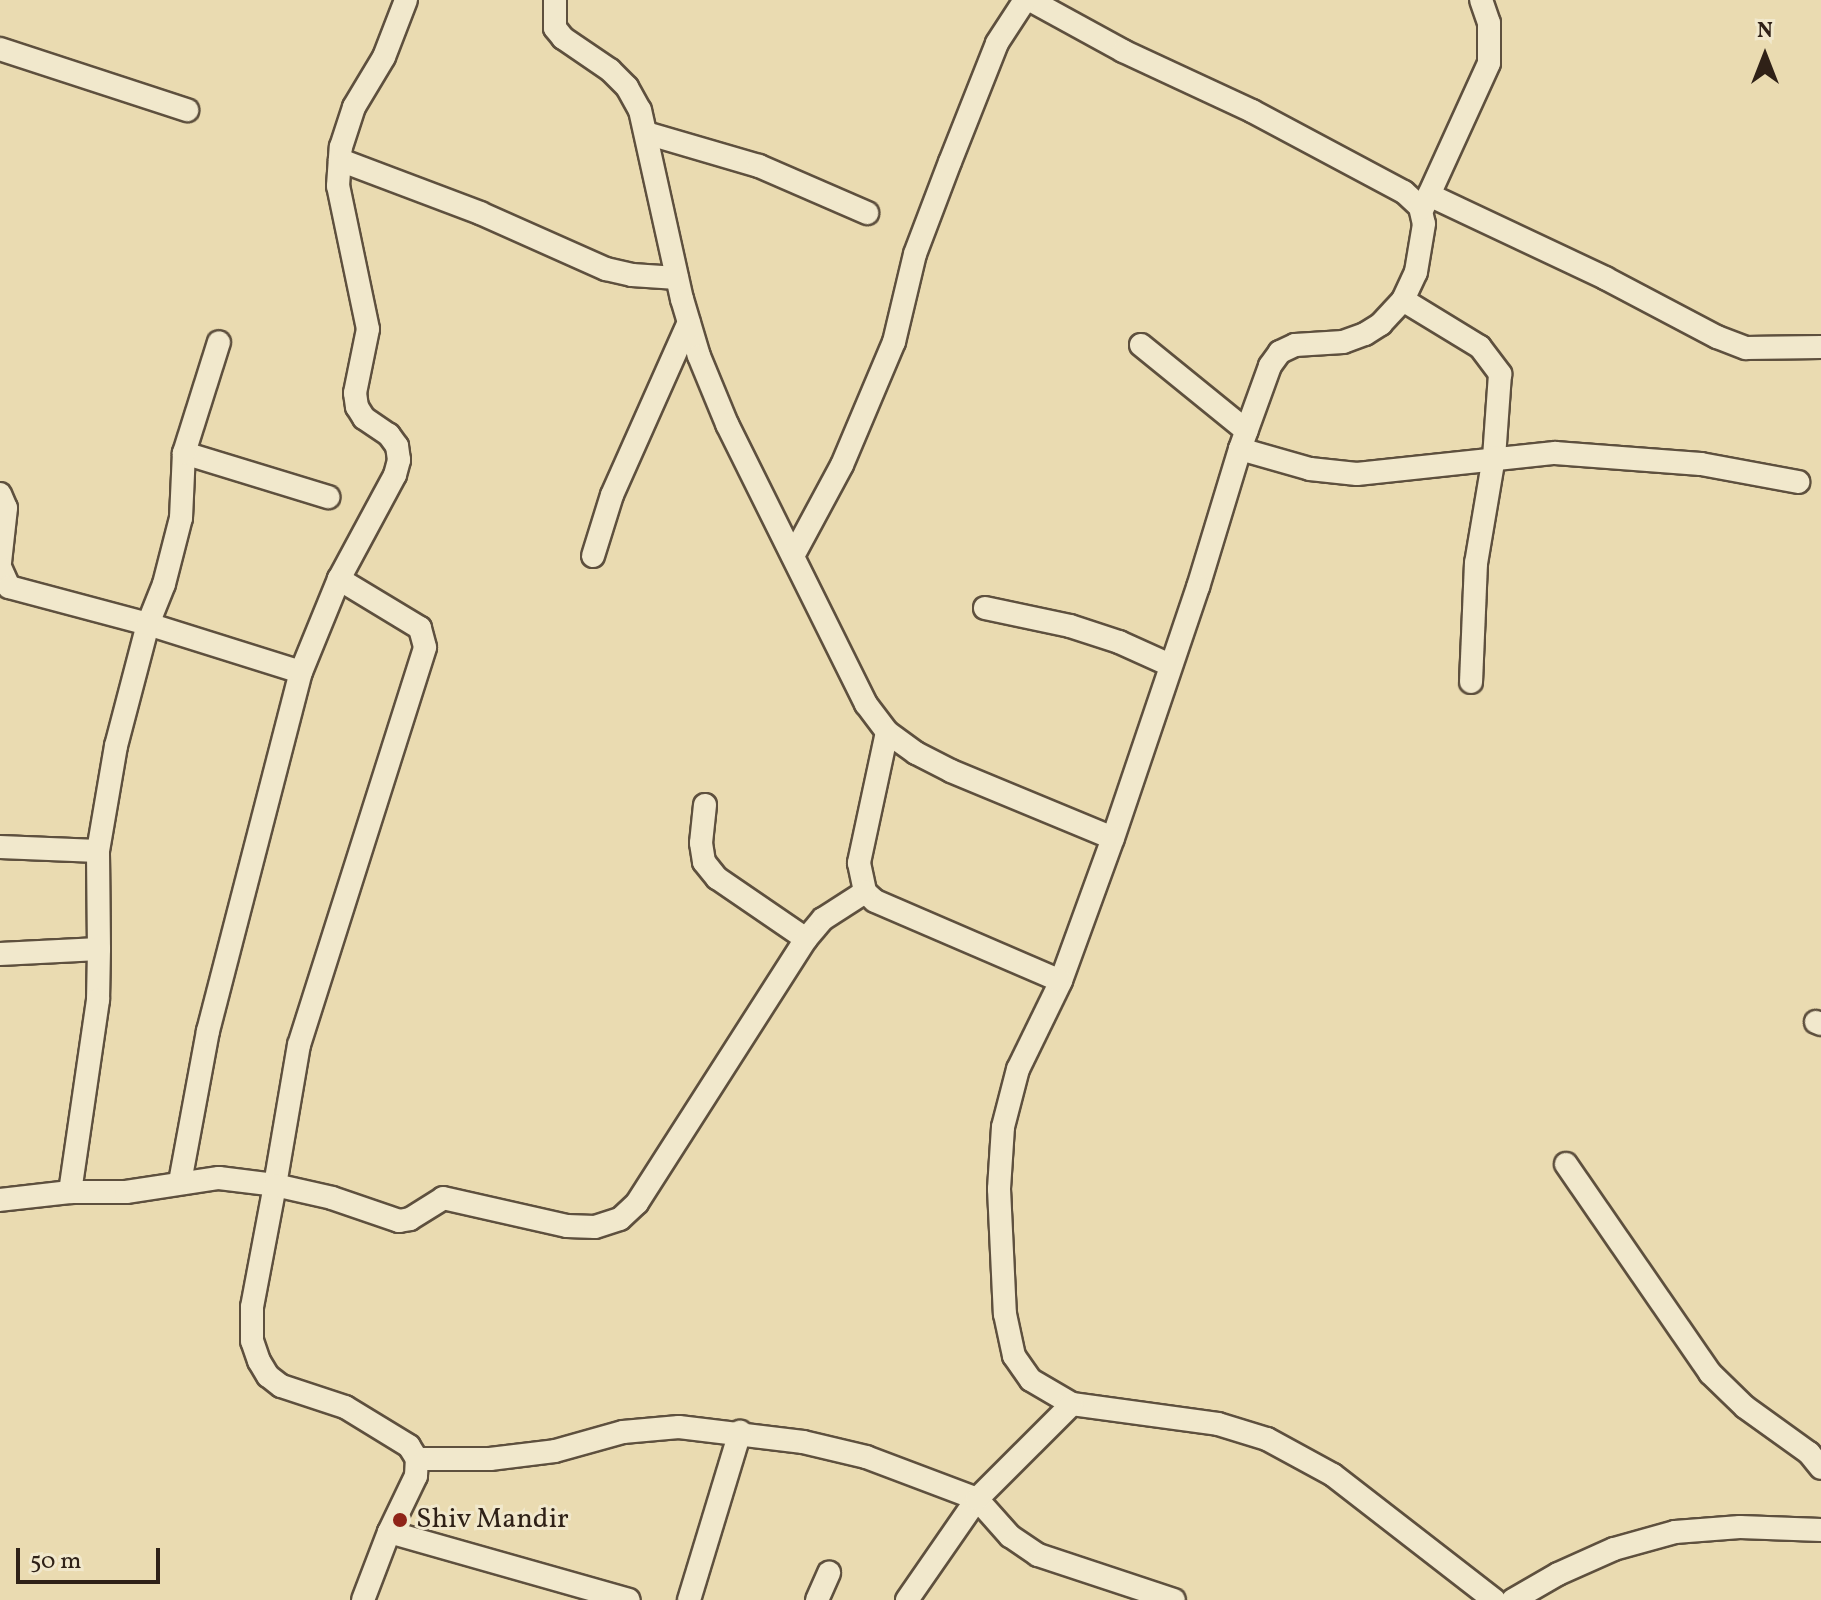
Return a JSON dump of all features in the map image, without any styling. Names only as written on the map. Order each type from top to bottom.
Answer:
[{"type":"street","points":[[180,1182],[211,1017],[301,672],[339,579],[395,475],[399,460],[397,446],[389,435],[364,418],[357,407],[355,393],[368,329],[343,223],[338,186],[340,160],[354,107],[384,57],[406,0]]},
{"type":"street","points":[[555,0],[555,28],[627,87],[640,110],[689,322],[727,424],[866,704],[887,732],[916,753],[951,771],[1113,838]]},
{"type":"street","points":[[793,556],[842,465],[894,342],[915,254],[997,43],[1027,0],[1123,51],[1252,111],[1404,192],[1420,207],[1425,204]]},
{"type":"street","points":[[1481,0],[1489,23],[1489,63],[1425,204],[1424,243],[1416,272],[1403,300],[1381,324],[1365,334],[1343,342],[1295,345],[1280,352],[1270,366],[1113,838],[1061,981],[1018,1069],[1003,1127],[999,1189],[1005,1314],[1014,1356],[1031,1380],[1072,1404],[1218,1424],[1267,1439],[1333,1475],[1494,1600]]},
{"type":"street","points":[[0,49],[187,110]]},
{"type":"street","points":[[646,133],[759,166],[867,213]]},
{"type":"street","points":[[340,160],[480,213],[606,269],[632,275],[677,278]]},
{"type":"street","points":[[1425,204],[1605,278],[1717,337],[1746,348],[1821,347]]},
{"type":"street","points":[[1403,300],[1480,347],[1493,360],[1500,374],[1501,397],[1494,457],[1476,563],[1471,682]]},
{"type":"street","points":[[593,556],[612,495],[689,322]]},
{"type":"street","points":[[70,1192],[98,1000],[98,851],[116,746],[148,624],[164,584],[181,518],[184,453],[219,342]]},
{"type":"street","points":[[1141,345],[1243,440],[1310,469],[1357,474],[1494,457],[1555,453],[1627,456],[1701,464],[1798,482]]},
{"type":"street","points":[[184,453],[328,497]]},
{"type":"street","points":[[0,494],[6,508],[0,565],[9,587],[148,624],[301,672]]},
{"type":"street","points":[[339,579],[420,628],[425,647],[302,1032],[252,1307],[252,1341],[268,1376],[281,1386],[359,1414],[409,1446],[417,1459],[416,1476],[389,1532],[363,1600]]},
{"type":"street","points":[[985,608],[1083,630],[1170,665]]},
{"type":"street","points":[[887,732],[859,863],[865,892],[875,901],[1061,981]]},
{"type":"street","points":[[705,805],[701,843],[704,862],[717,878],[806,939]]},
{"type":"street","points":[[0,847],[98,851]]},
{"type":"street","points":[[0,1200],[70,1192],[126,1192],[219,1178],[275,1185],[332,1198],[399,1221],[410,1219],[443,1198],[567,1226],[595,1227],[620,1219],[637,1203],[806,939],[823,919],[865,892]]},
{"type":"street","points":[[0,954],[99,949]]},
{"type":"street","points":[[1566,1164],[1710,1373],[1745,1407],[1809,1453],[1821,1468]]},
{"type":"street","points":[[907,1600],[977,1499],[1072,1404]]},
{"type":"street","points":[[417,1459],[490,1459],[542,1453],[623,1432],[679,1427],[740,1432],[866,1457],[977,1499],[1010,1536],[1038,1555],[1174,1600]]},
{"type":"street","points":[[689,1600],[740,1432]]},
{"type":"street","points":[[1513,1600],[1558,1574],[1614,1549],[1675,1532],[1740,1527],[1821,1530]]},
{"type":"street","points":[[389,1532],[629,1600]]},
{"type":"street","points":[[817,1600],[829,1573]]},
{"type":"place","name":"Shiv Mandir","points":[[400,1520]]}]
